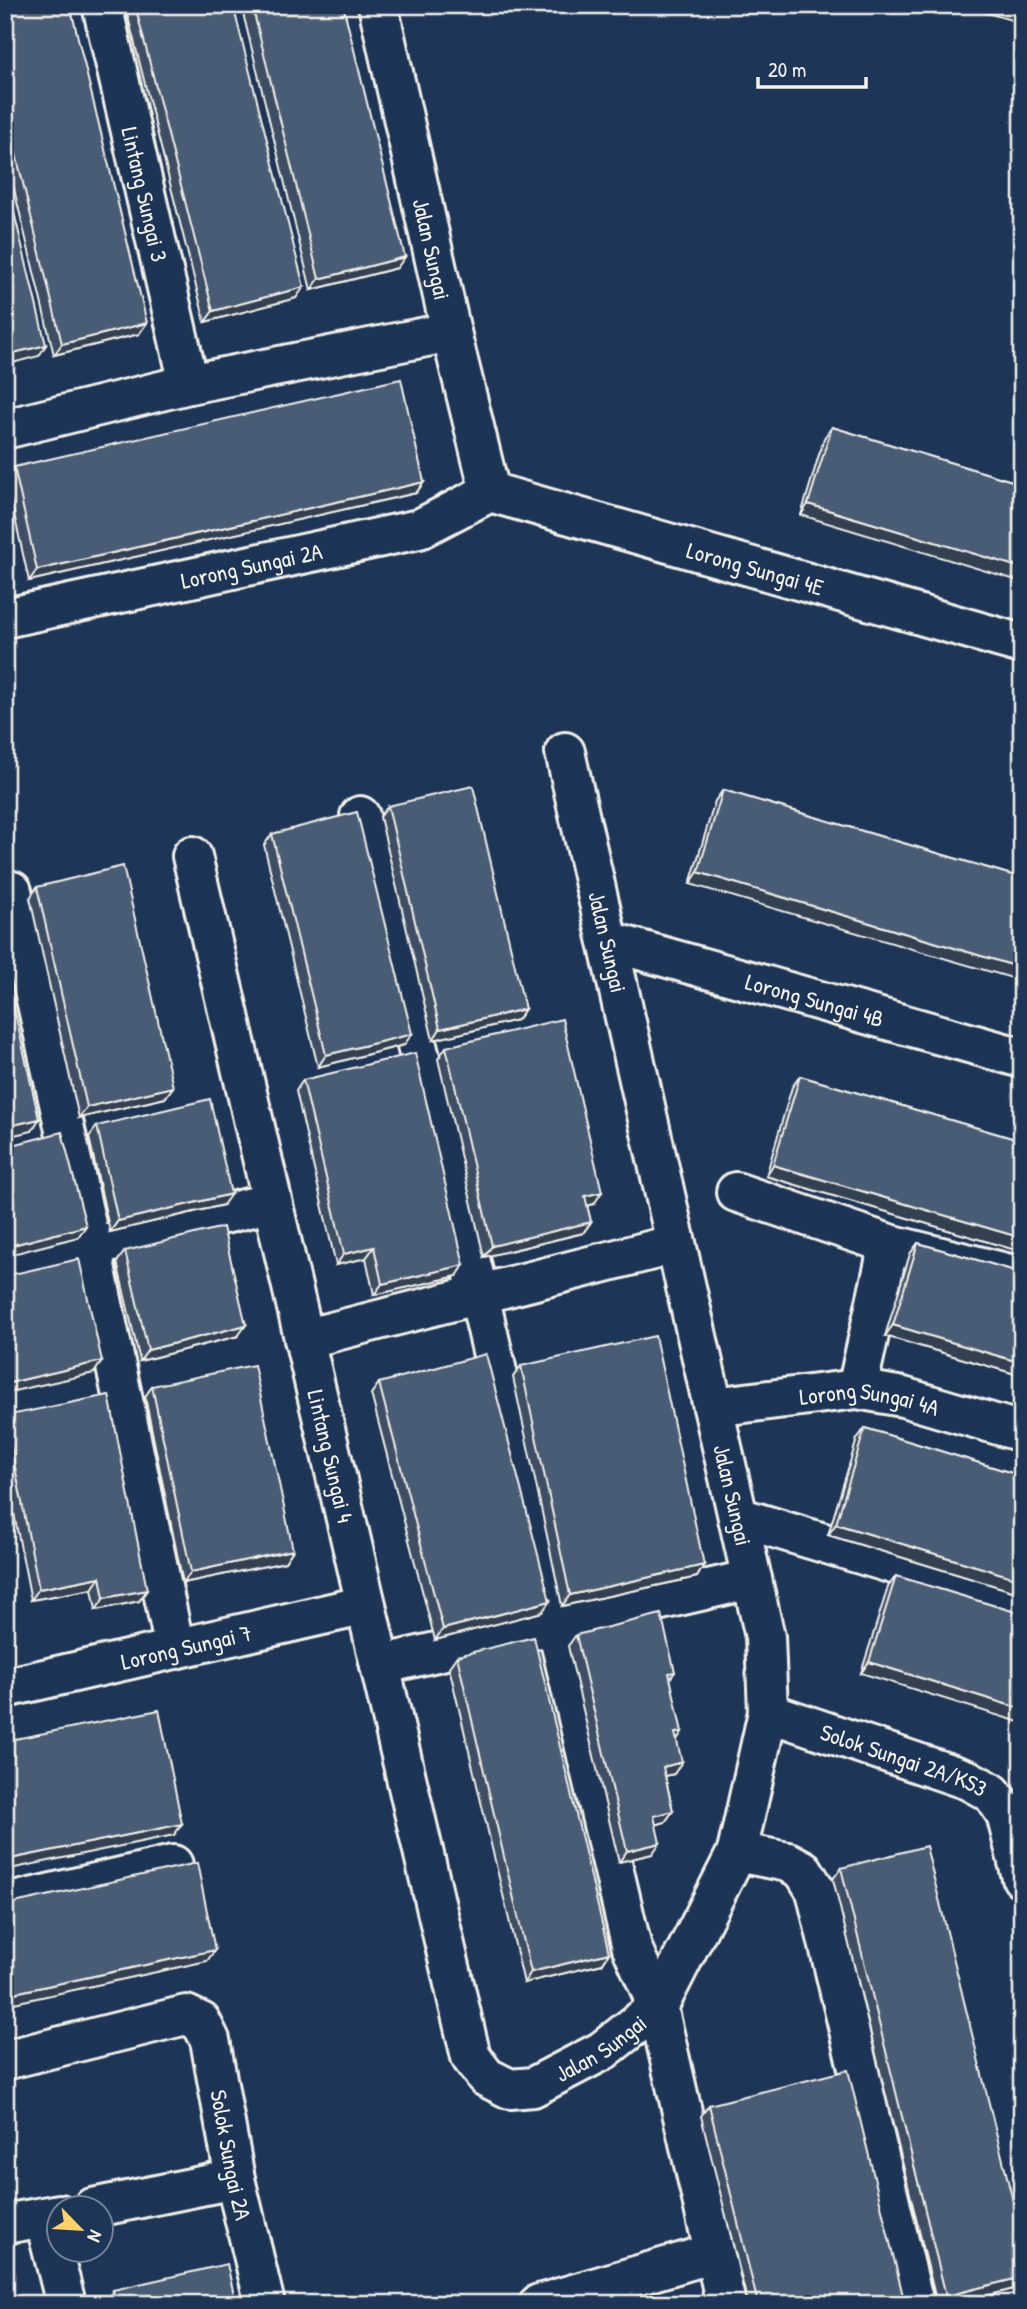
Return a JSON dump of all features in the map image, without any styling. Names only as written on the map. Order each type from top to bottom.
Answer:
[{"type":"street","name":"Lintang Sungai 3","points":[[103,5],[190,384]]},
{"type":"street","name":"Jalan Sungai","points":[[378,5],[451,332],[490,492]]},
{"type":"street","points":[[5,429],[190,384],[451,332]]},
{"type":"street","name":"Lorong Sungai 2A","points":[[5,618],[419,528],[490,492]]},
{"type":"street","name":"Lorong Sungai 4E","points":[[490,492],[1022,644]]},
{"type":"street","name":"Jalan Sungai","points":[[471,2057],[486,2077],[510,2089],[533,2087],[602,2052],[658,2007],[737,1852],[768,1712],[765,1637],[565,752]]},
{"type":"street","points":[[360,816],[479,1295],[632,1948],[658,2007],[726,2304]]},
{"type":"street","name":"Lintang Sungai 4","points":[[192,856],[471,2057]]},
{"type":"street","points":[[12,891],[91,1247],[175,1649]]},
{"type":"street","name":"Lorong Sungai 4B","points":[[608,941],[1022,1058]]},
{"type":"street","points":[[736,1192],[889,1244],[1022,1278]]},
{"type":"street","points":[[5,1269],[272,1202]]},
{"type":"street","points":[[304,1339],[676,1244]]},
{"type":"street","points":[[856,1389],[889,1244]]},
{"type":"street","name":"Lorong Sungai 4A","points":[[713,1407],[856,1389],[903,1397],[1022,1432]]},
{"type":"street","points":[[738,1517],[1022,1603]]},
{"type":"street","points":[[380,1665],[752,1579]]},
{"type":"street","name":"Lorong Sungai 7","points":[[5,1688],[366,1605]]},
{"type":"street","name":"Solok Sungai 2A/KS3","points":[[768,1712],[968,1780],[992,1793],[1006,1814],[1022,1878]]},
{"type":"street","points":[[737,1852],[788,1862],[803,1870],[816,1891],[914,2304]]},
{"type":"street","points":[[5,1904],[173,1865]]},
{"type":"street","name":"Solok Sungai 2A","points":[[5,2060],[186,2015],[201,2022],[210,2040],[235,2179],[265,2304]]},
{"type":"street","points":[[116,2202],[235,2179]]},
{"type":"street","points":[[5,2224],[46,2216]]},
{"type":"street","points":[[539,2304],[714,2253]]},
{"type":"street","points":[[60,2264],[66,2304]]},
{"type":"street","points":[[963,2304],[1022,2291]]},
{"type":"building","points":[[5,5],[70,5],[147,323],[62,344],[5,109]]},
{"type":"building","points":[[135,5],[233,5],[304,287],[213,311]]},
{"type":"building","points":[[252,5],[343,5],[405,257],[319,279]]},
{"type":"building","points":[[1006,5],[1022,5],[1022,10]]},
{"type":"building","points":[[5,175],[46,345],[5,355]]},
{"type":"building","points":[[401,379],[424,482],[37,570],[14,467]]},
{"type":"building","points":[[832,427],[1022,484],[1022,568],[808,504]]},
{"type":"building","points":[[473,786],[525,1009],[440,1029],[388,806]]},
{"type":"building","points":[[723,790],[1022,878],[1022,968],[698,872]]},
{"type":"building","points":[[357,812],[412,1034],[326,1055],[272,834]]},
{"type":"building","points":[[123,866],[173,1087],[87,1107],[37,887]]},
{"type":"building","points":[[5,968],[39,1119],[5,1127]]},
{"type":"building","points":[[562,1019],[602,1192],[585,1196],[591,1222],[492,1246],[446,1047]]},
{"type":"building","points":[[415,1053],[464,1265],[382,1284],[374,1247],[344,1254],[303,1080]]},
{"type":"building","points":[[800,1076],[1022,1141],[1022,1238],[773,1165]]},
{"type":"building","points":[[210,1099],[231,1194],[118,1221],[97,1126]]},
{"type":"building","points":[[62,1132],[86,1226],[5,1247],[5,1147]]},
{"type":"building","points":[[223,1227],[246,1325],[148,1350],[125,1251]]},
{"type":"building","points":[[918,1243],[1022,1273],[1022,1363],[893,1325]]},
{"type":"building","points":[[79,1259],[102,1361],[5,1384],[5,1276]]},
{"type":"building","points":[[655,1336],[704,1565],[570,1595],[521,1366]]},
{"type":"building","points":[[486,1354],[550,1601],[443,1629],[379,1383]]},
{"type":"building","points":[[254,1365],[293,1550],[191,1572],[152,1386]]},
{"type":"building","points":[[109,1395],[147,1590],[104,1598],[100,1577],[39,1589],[5,1416]]},
{"type":"building","points":[[865,1428],[1022,1476],[1022,1580],[836,1524]]},
{"type":"building","points":[[896,1576],[1022,1614],[1022,1709],[869,1662]]},
{"type":"building","points":[[661,1614],[675,1672],[669,1673],[682,1732],[675,1733],[682,1762],[663,1767],[673,1811],[654,1816],[660,1843],[627,1851],[576,1635]]},
{"type":"building","points":[[534,1637],[609,1953],[531,1972],[457,1656]]},
{"type":"building","points":[[159,1710],[182,1824],[5,1860],[5,1741]]},
{"type":"building","points":[[926,1846],[1022,2238],[1022,2277],[946,2296],[841,1868]]},
{"type":"building","points":[[197,1863],[215,1950],[5,1995],[5,1905]]},
{"type":"building","points":[[848,2070],[905,2304],[758,2304],[709,2105]]},
{"type":"building","points":[[227,2264],[236,2304],[116,2304],[113,2290]]}]
